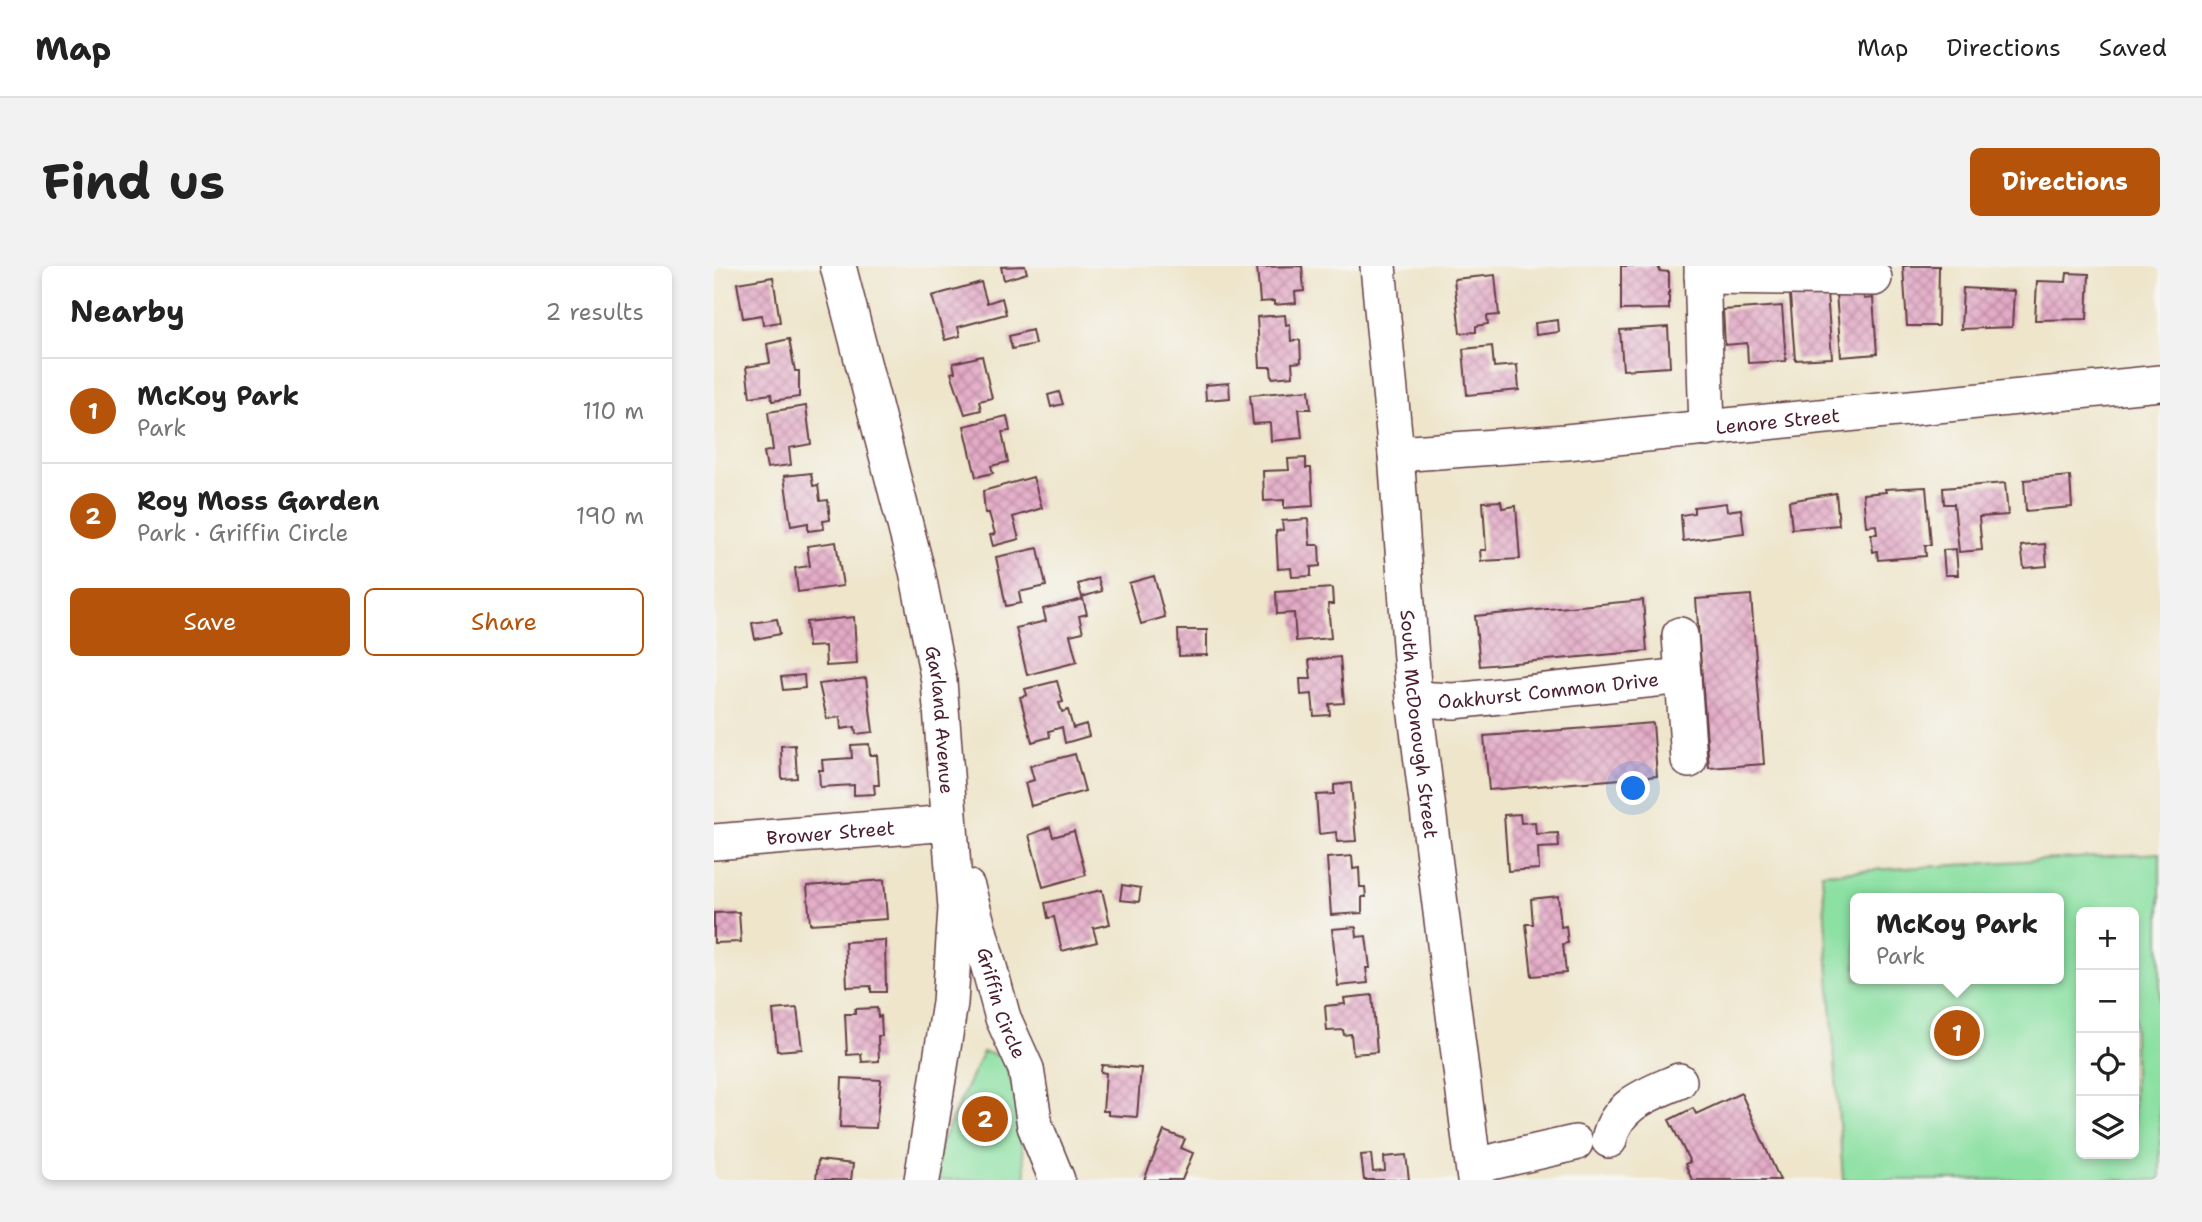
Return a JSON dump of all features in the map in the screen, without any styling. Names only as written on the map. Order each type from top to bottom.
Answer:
[{"type":"street","name":"Garland Avenue","points":[[838,266],[917,571],[939,681],[956,908],[950,1003],[922,1180]]},
{"type":"street","name":"South McDonough Street","points":[[1378,266],[1396,454],[1414,699],[1474,1173]]},
{"type":"street","points":[[1707,429],[1702,271],[1874,278]]},
{"type":"street","name":"Lenore Street","points":[[1396,454],[1707,429],[2160,383]]},
{"type":"street","name":"Oakhurst Common Drive","points":[[1681,635],[1689,760]]},
{"type":"street","name":"Oakhurst Common Drive","points":[[1414,699],[1454,701],[1683,677]]},
{"type":"street","name":"Brower Street","points":[[714,842],[949,823]]},
{"type":"street","name":"Griffin Circle","points":[[949,823],[1003,1018],[1026,1069],[1035,1126],[1056,1180]]},
{"type":"street","points":[[1609,1140],[1612,1125],[1637,1098],[1679,1081]]},
{"type":"street","points":[[1474,1173],[1575,1143]]},
{"type":"green space","points":[[2160,853],[2160,1180],[1843,1180],[1822,873]]},
{"type":"green space","points":[[983,1052],[1003,1056],[1015,1093],[1026,1180],[934,1180],[940,1145]]},
{"type":"building","points":[[1025,266],[1027,273],[1004,280],[1001,267]]},
{"type":"building","points":[[1302,266],[1304,291],[1295,292],[1296,303],[1274,305],[1274,301],[1260,302],[1257,267]]},
{"type":"building","points":[[1621,266],[1659,266],[1659,271],[1669,272],[1669,309],[1621,310]]},
{"type":"building","points":[[1903,266],[1939,266],[1938,326],[1907,326]]},
{"type":"building","points":[[2067,273],[2089,274],[2087,319],[2035,320],[2037,281],[2066,282]]},
{"type":"building","points":[[1495,275],[1499,315],[1487,316],[1488,324],[1476,326],[1476,332],[1460,333],[1454,279]]},
{"type":"building","points":[[773,277],[780,322],[763,325],[762,315],[743,318],[737,283]]},
{"type":"building","points":[[981,282],[987,303],[1002,298],[1006,314],[958,327],[960,336],[945,340],[932,296]]},
{"type":"building","points":[[1963,288],[2014,291],[2012,327],[1961,329]]},
{"type":"building","points":[[1863,291],[1864,299],[1873,298],[1877,354],[1841,357],[1836,293]]},
{"type":"building","points":[[1827,293],[1832,358],[1795,360],[1790,295]]},
{"type":"building","points":[[1782,306],[1786,361],[1748,363],[1747,343],[1725,345],[1723,310]]},
{"type":"building","points":[[1285,315],[1286,325],[1290,324],[1291,341],[1300,340],[1301,362],[1292,363],[1293,376],[1272,378],[1271,367],[1260,367],[1257,317]]},
{"type":"building","points":[[1558,320],[1559,332],[1536,335],[1535,323]]},
{"type":"building","points":[[1668,327],[1670,367],[1623,370],[1620,330]]},
{"type":"building","points":[[1032,330],[1035,344],[1012,349],[1009,336]]},
{"type":"building","points":[[789,339],[795,371],[799,371],[799,397],[772,401],[771,394],[750,397],[746,367],[770,363],[767,344]]},
{"type":"building","points":[[1492,346],[1494,367],[1517,365],[1519,390],[1467,395],[1463,349]]},
{"type":"building","points":[[982,356],[992,398],[979,401],[981,410],[965,414],[951,373],[955,372],[953,363]]},
{"type":"building","points":[[1229,383],[1230,398],[1206,400],[1205,385]]},
{"type":"building","points":[[1309,390],[1311,409],[1299,409],[1302,438],[1271,441],[1270,423],[1253,424],[1250,395]]},
{"type":"building","points":[[1059,392],[1063,404],[1051,407],[1048,395]]},
{"type":"building","points":[[806,406],[811,444],[789,448],[791,465],[767,468],[764,452],[773,450],[768,412]]},
{"type":"building","points":[[1007,416],[1010,431],[1002,432],[1008,462],[991,466],[993,473],[976,477],[964,426]]},
{"type":"building","points":[[1306,458],[1306,468],[1311,468],[1313,506],[1284,508],[1284,500],[1264,501],[1263,471],[1289,470],[1288,459]]},
{"type":"building","points":[[811,473],[813,486],[818,485],[820,501],[828,500],[830,520],[823,521],[824,529],[808,531],[808,523],[791,526],[784,476]]},
{"type":"building","points":[[2070,476],[2072,507],[2026,511],[2024,480]]},
{"type":"building","points":[[1033,477],[1042,508],[1013,517],[1019,539],[993,546],[990,535],[995,534],[989,513],[985,513],[983,491]]},
{"type":"building","points":[[2005,483],[2008,515],[1979,517],[1982,550],[1959,552],[1954,504],[1944,504],[1943,488]]},
{"type":"building","points":[[1926,487],[1931,545],[1925,545],[1926,556],[1878,560],[1877,551],[1873,552],[1871,534],[1877,534],[1876,525],[1866,526],[1863,494],[1886,492],[1885,489]]},
{"type":"building","points":[[1836,493],[1839,525],[1792,529],[1789,501]]},
{"type":"building","points":[[1501,501],[1502,508],[1516,506],[1520,559],[1481,561],[1480,550],[1486,550],[1483,502]]},
{"type":"building","points":[[1726,503],[1727,511],[1741,509],[1744,533],[1683,541],[1681,515],[1694,513],[1694,507]]},
{"type":"building","points":[[1308,519],[1310,545],[1319,545],[1320,566],[1311,567],[1311,576],[1292,577],[1291,568],[1278,569],[1276,531],[1283,530],[1282,521]]},
{"type":"building","points":[[836,542],[843,586],[798,592],[795,568],[810,566],[807,546]]},
{"type":"building","points":[[2045,544],[2047,566],[2024,568],[2021,546]]},
{"type":"building","points":[[1038,548],[1046,586],[1019,592],[1021,603],[1006,606],[996,557]]},
{"type":"building","points":[[1956,549],[1958,575],[1945,575],[1943,550]]},
{"type":"building","points":[[1154,576],[1165,617],[1141,624],[1129,583]]},
{"type":"building","points":[[1098,578],[1102,591],[1082,597],[1078,584]]},
{"type":"building","points":[[1332,588],[1333,604],[1328,604],[1331,638],[1296,641],[1294,613],[1277,614],[1276,592]]},
{"type":"building","points":[[1751,595],[1764,764],[1709,768],[1696,599]]},
{"type":"building","points":[[1083,599],[1087,614],[1079,616],[1083,632],[1070,635],[1077,662],[1027,675],[1016,628],[1046,621],[1043,609]]},
{"type":"building","points":[[1643,600],[1647,651],[1480,666],[1475,616]]},
{"type":"building","points":[[854,617],[857,664],[826,666],[825,646],[808,647],[806,622]]},
{"type":"building","points":[[777,619],[780,634],[755,639],[752,623]]},
{"type":"building","points":[[1178,630],[1207,630],[1207,655],[1179,656]]},
{"type":"building","points":[[1340,657],[1344,703],[1329,704],[1330,715],[1314,716],[1312,694],[1301,695],[1300,679],[1311,679],[1309,660]]},
{"type":"building","points":[[804,675],[805,688],[783,690],[781,677]]},
{"type":"building","points":[[866,678],[873,732],[856,734],[855,727],[841,729],[840,717],[827,719],[819,684]]},
{"type":"building","points":[[1057,681],[1063,702],[1059,703],[1062,712],[1068,710],[1073,728],[1086,724],[1089,736],[1065,743],[1062,727],[1049,731],[1050,737],[1032,742],[1020,697],[1027,695],[1025,689]]},
{"type":"building","points":[[1653,723],[1657,776],[1489,790],[1484,736]]},
{"type":"building","points":[[869,744],[870,755],[877,755],[879,785],[874,785],[875,794],[854,795],[854,785],[820,787],[819,770],[823,770],[822,760],[852,758],[851,745]]},
{"type":"building","points":[[795,745],[797,778],[782,779],[781,746]]},
{"type":"building","points":[[1075,754],[1085,791],[1031,806],[1025,783],[1034,780],[1030,766]]},
{"type":"building","points":[[1351,783],[1356,841],[1337,842],[1336,832],[1319,834],[1316,795],[1334,794],[1334,785]]},
{"type":"building","points":[[1520,814],[1521,823],[1535,822],[1536,834],[1558,833],[1559,847],[1538,848],[1539,869],[1508,871],[1504,815]]},
{"type":"building","points":[[1050,827],[1053,837],[1074,831],[1086,875],[1043,887],[1029,835]]},
{"type":"building","points":[[1352,856],[1353,869],[1359,868],[1360,887],[1365,887],[1366,897],[1362,897],[1362,913],[1331,915],[1327,858]]},
{"type":"building","points":[[884,880],[887,919],[810,924],[807,886]]},
{"type":"building","points":[[1122,885],[1141,888],[1139,902],[1120,900]]},
{"type":"building","points":[[1102,890],[1110,924],[1093,928],[1097,942],[1062,951],[1054,917],[1048,918],[1045,903]]},
{"type":"building","points":[[1558,896],[1561,927],[1566,926],[1568,943],[1563,944],[1566,973],[1532,976],[1526,924],[1533,924],[1531,899]]},
{"type":"building","points":[[739,912],[741,942],[714,943],[714,913]]},
{"type":"building","points":[[1356,927],[1357,937],[1366,936],[1370,968],[1366,968],[1368,983],[1338,986],[1332,929]]},
{"type":"building","points":[[885,940],[886,992],[871,992],[871,986],[847,987],[845,942]]},
{"type":"building","points":[[1372,995],[1377,1052],[1353,1054],[1351,1034],[1344,1035],[1343,1030],[1327,1031],[1325,1006],[1345,1004],[1344,998]]},
{"type":"building","points":[[797,1008],[802,1049],[777,1051],[773,1010]]},
{"type":"building","points":[[877,1008],[878,1017],[881,1016],[882,1036],[878,1036],[879,1061],[862,1062],[861,1054],[847,1055],[845,1014],[855,1014],[855,1009]]},
{"type":"building","points":[[1102,1065],[1141,1068],[1137,1117],[1108,1115],[1108,1111],[1103,1111],[1106,1073],[1101,1072]]},
{"type":"building","points":[[842,1078],[881,1080],[876,1128],[840,1127]]},
{"type":"building","points":[[1741,1093],[1780,1180],[1692,1180],[1685,1164],[1690,1162],[1669,1120],[1693,1108],[1696,1114]]},
{"type":"building","points":[[1164,1131],[1185,1139],[1181,1148],[1193,1153],[1182,1180],[1144,1180]]},
{"type":"building","points":[[1371,1154],[1373,1172],[1385,1171],[1384,1157],[1406,1155],[1409,1180],[1364,1180],[1361,1155]]},
{"type":"building","points":[[818,1160],[853,1164],[851,1180],[816,1180]]},
{"type":"place","name":"McKoy Park","points":[[1957,1033]]},
{"type":"place","name":"Roy Moss Garden","points":[[985,1119]]}]
